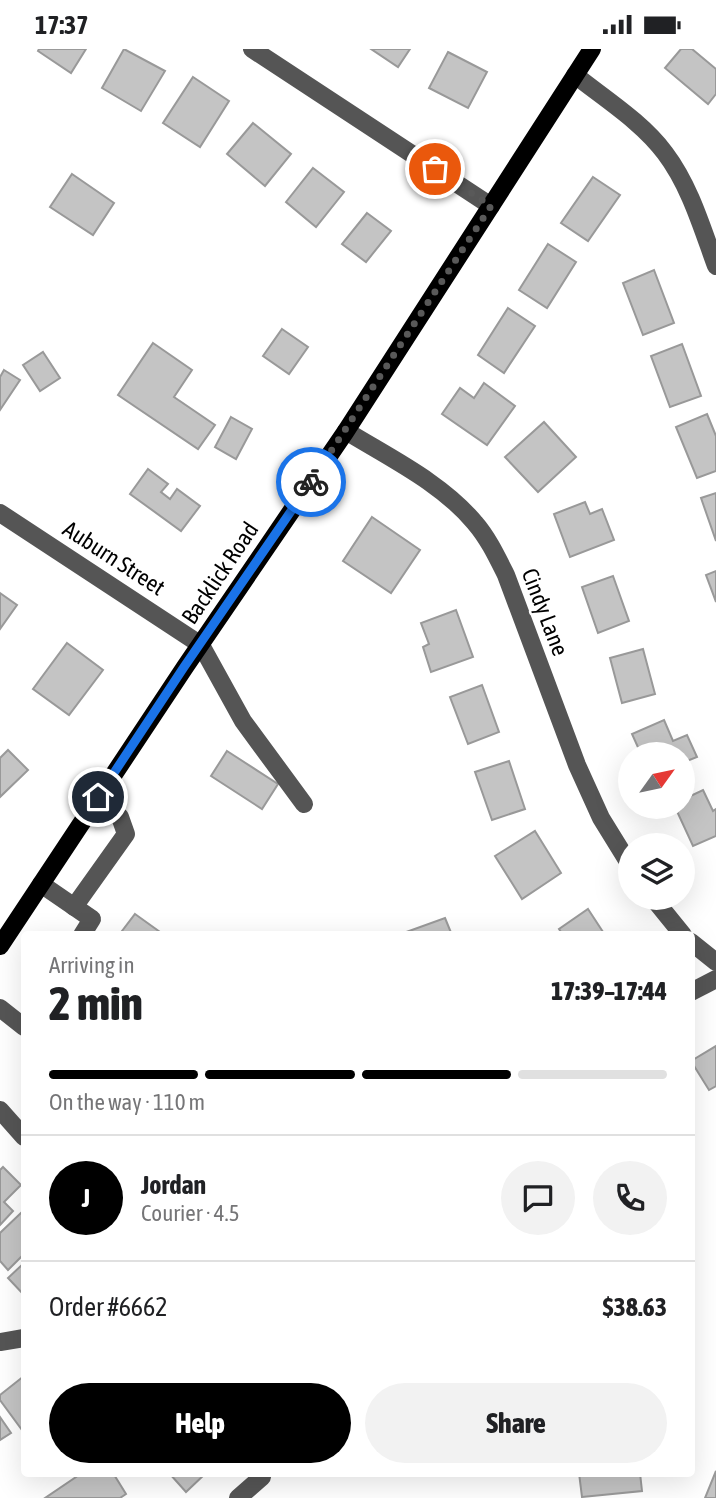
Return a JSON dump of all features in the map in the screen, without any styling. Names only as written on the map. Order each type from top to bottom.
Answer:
[{"type":"main road","name":"Backlick Road","points":[[0,946],[346,431],[592,49]]},
{"type":"street","points":[[252,49],[491,206]]},
{"type":"street","points":[[575,75],[645,131],[664,151],[688,192],[716,266]]},
{"type":"street","name":"Cindy Lane","points":[[346,431],[429,482],[476,523],[506,575],[577,765],[601,818],[618,846]]},
{"type":"street","name":"Auburn Street","points":[[0,513],[201,645]]},
{"type":"street","points":[[201,645],[243,721],[304,804]]},
{"type":"street","points":[[74,907],[126,834],[120,817],[98,797]]},
{"type":"street","points":[[41,884],[92,919],[84,931]]},
{"type":"street","points":[[663,910],[680,931]]},
{"type":"street","points":[[695,945],[716,962]]},
{"type":"street","points":[[695,990],[716,979]]},
{"type":"street","points":[[0,1008],[21,1025]]},
{"type":"street","points":[[0,1110],[21,1134]]},
{"type":"street","points":[[0,1342],[21,1338]]},
{"type":"street","points":[[238,1498],[262,1477]]},
{"type":"building","points":[[86,49],[71,73],[38,51]]},
{"type":"building","points":[[124,49],[165,71],[141,111],[102,88]]},
{"type":"building","points":[[371,49],[410,49],[398,67]]},
{"type":"building","points":[[681,49],[692,49],[716,69],[716,94],[708,104],[665,68]]},
{"type":"building","points":[[448,52],[487,72],[468,108],[429,88]]},
{"type":"building","points":[[193,77],[229,101],[200,147],[163,123]]},
{"type":"building","points":[[253,123],[291,154],[265,186],[227,154]]},
{"type":"building","points":[[313,168],[344,192],[316,227],[286,202]]},
{"type":"building","points":[[72,174],[114,203],[93,235],[50,207]]},
{"type":"building","points":[[593,177],[620,195],[588,241],[561,223]]},
{"type":"building","points":[[367,213],[391,231],[366,262],[342,244]]},
{"type":"building","points":[[548,244],[576,262],[547,308],[519,290]]},
{"type":"building","points":[[654,270],[674,323],[643,335],[623,283]]},
{"type":"building","points":[[508,308],[535,326],[504,373],[478,355]]},
{"type":"building","points":[[282,329],[308,347],[289,374],[263,356]]},
{"type":"building","points":[[153,343],[192,370],[174,397],[215,425],[198,449],[118,395]]},
{"type":"building","points":[[682,344],[701,396],[670,407],[651,356]]},
{"type":"building","points":[[43,352],[60,378],[40,391],[23,365]]},
{"type":"building","points":[[4,370],[20,380],[0,410],[0,377]]},
{"type":"building","points":[[484,383],[515,406],[487,445],[442,414],[460,388],[474,398]]},
{"type":"building","points":[[707,414],[716,436],[716,471],[697,478],[676,427]]},
{"type":"building","points":[[231,417],[252,429],[236,459],[215,447]]},
{"type":"building","points":[[544,422],[576,457],[538,492],[505,457]]},
{"type":"building","points":[[148,469],[168,484],[161,492],[170,499],[177,489],[200,506],[181,531],[130,494]]},
{"type":"building","points":[[716,493],[716,541],[701,498]]},
{"type":"building","points":[[585,502],[590,514],[602,509],[614,540],[570,557],[554,514]]},
{"type":"building","points":[[372,517],[420,550],[391,593],[343,561]]},
{"type":"building","points":[[716,571],[716,602],[706,575]]},
{"type":"building","points":[[613,576],[629,621],[598,633],[582,587]]},
{"type":"building","points":[[0,593],[17,605],[0,629]]},
{"type":"building","points":[[456,610],[473,657],[431,672],[423,647],[429,644],[421,623]]},
{"type":"building","points":[[67,643],[103,670],[69,715],[33,689]]},
{"type":"building","points":[[643,649],[655,694],[622,703],[610,658]]},
{"type":"building","points":[[482,685],[499,732],[468,744],[450,697]]},
{"type":"building","points":[[664,720],[673,741],[687,735],[690,742],[636,742],[632,734]]},
{"type":"building","points":[[8,750],[28,770],[0,797],[0,758]]},
{"type":"building","points":[[227,751],[278,784],[262,809],[211,776]]},
{"type":"building","points":[[509,761],[525,809],[492,820],[475,772]]},
{"type":"building","points":[[703,790],[713,811],[716,809],[716,836],[695,845],[695,833],[687,833],[681,819],[695,819],[695,794]]},
{"type":"building","points":[[535,831],[561,873],[522,899],[495,856]]},
{"type":"building","points":[[588,909],[602,931],[560,931],[559,929]]},
{"type":"building","points":[[135,914],[159,931],[122,931]]},
{"type":"building","points":[[445,918],[450,931],[409,931]]},
{"type":"building","points":[[716,1046],[716,1086],[709,1090],[695,1067],[695,1059]]},
{"type":"building","points":[[3,1167],[21,1185],[4,1202],[13,1211],[0,1225],[0,1170]]},
{"type":"building","points":[[21,1213],[21,1257],[8,1270],[0,1261],[0,1233]]},
{"type":"building","points":[[21,1266],[21,1292],[8,1278]]},
{"type":"building","points":[[21,1378],[21,1429],[0,1400],[0,1395]]},
{"type":"building","points":[[0,1417],[11,1433],[0,1440]]},
{"type":"building","points":[[716,1471],[716,1498],[705,1498]]},
{"type":"building","points":[[76,1477],[115,1477],[126,1494],[120,1498],[45,1498]]},
{"type":"building","points":[[173,1477],[202,1477],[186,1492]]},
{"type":"building","points":[[580,1477],[640,1477],[642,1491],[582,1497]]},
{"type":"way so far","points":[[311,482],[491,206],[435,169]]},
{"type":"route","points":[[98,797],[311,482]]}]
